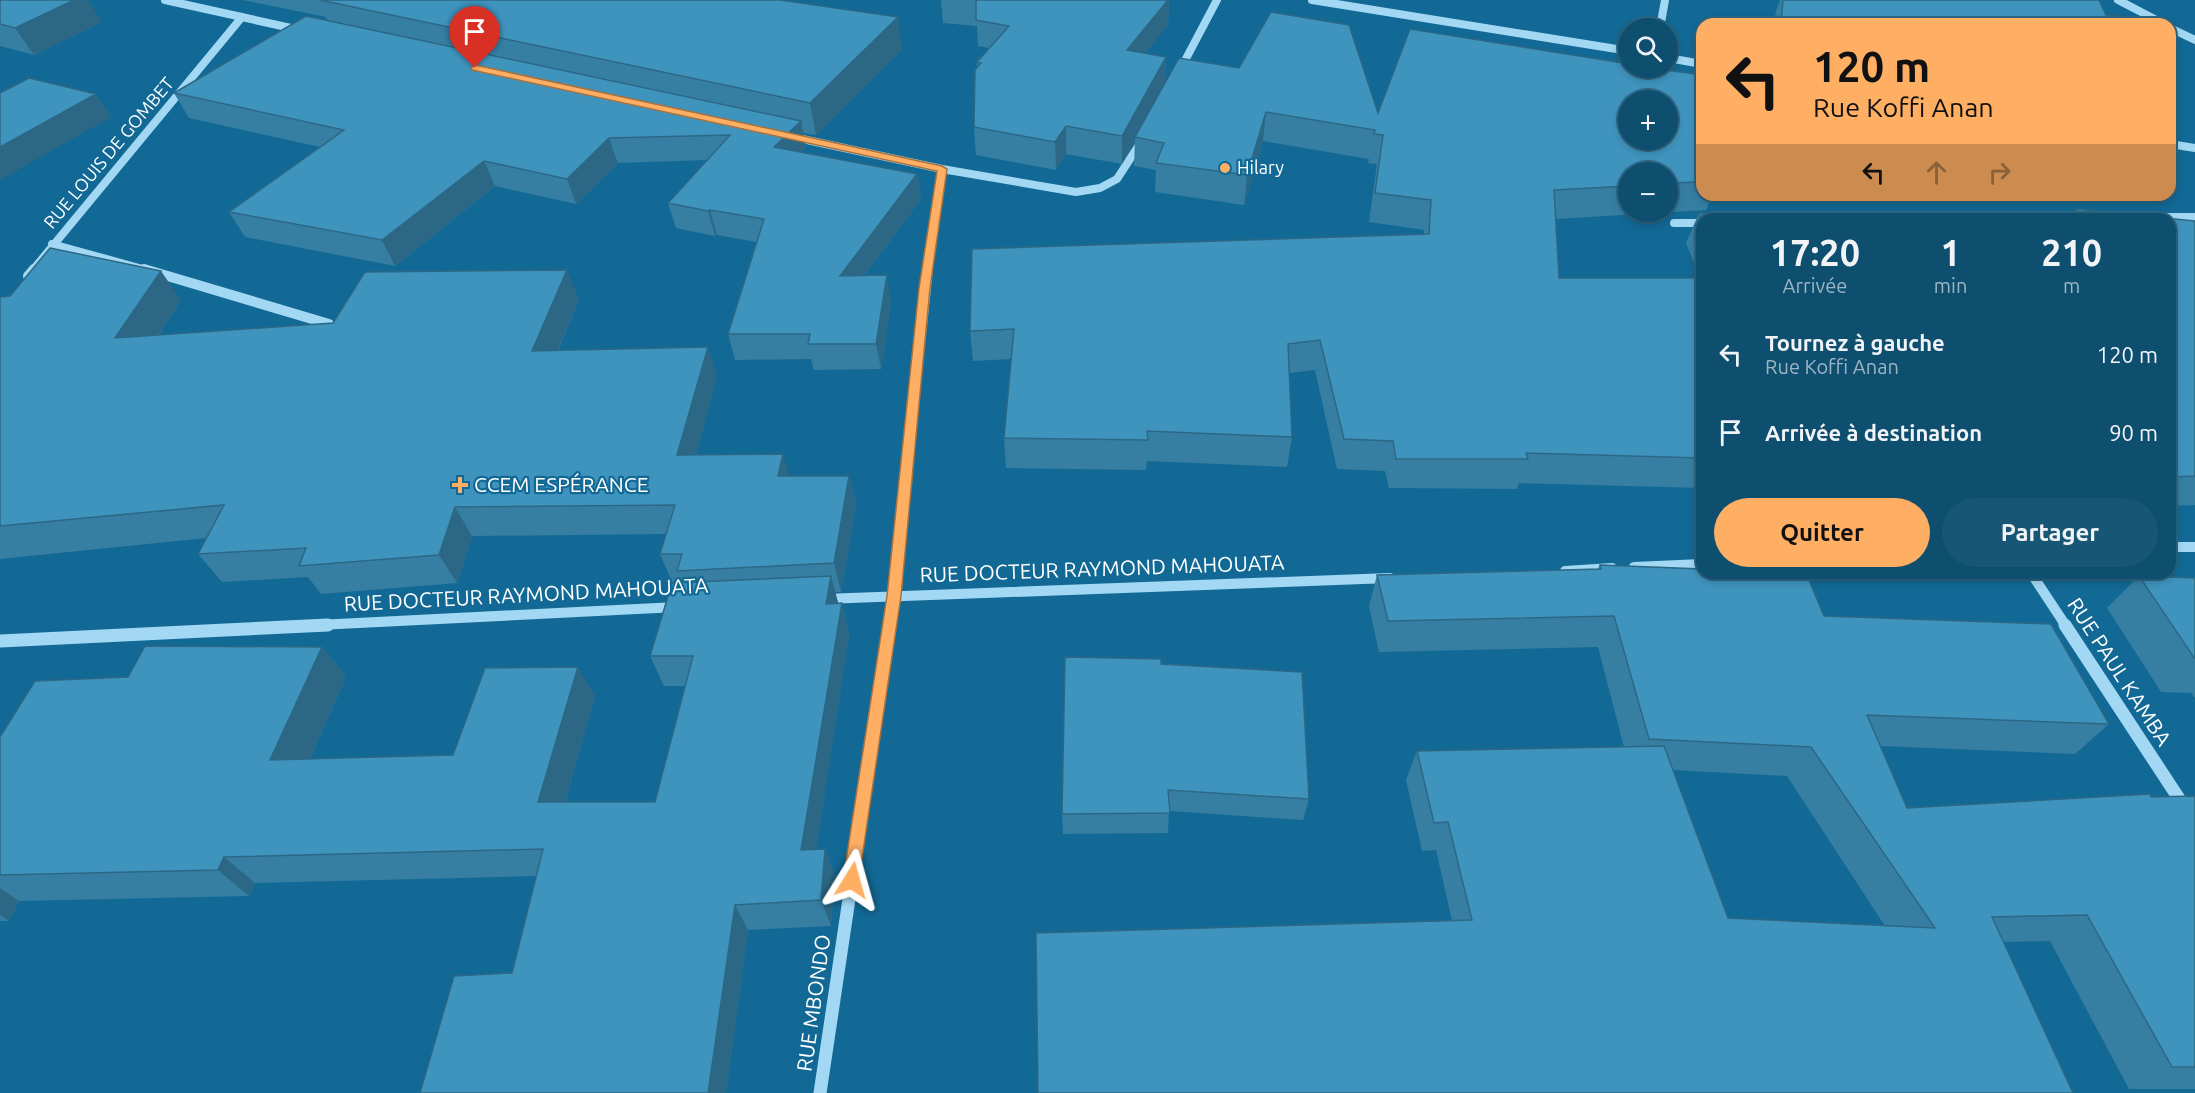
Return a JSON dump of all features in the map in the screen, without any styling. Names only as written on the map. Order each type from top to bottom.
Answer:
[{"type":"street","points":[[165,0],[312,33]]},
{"type":"street","points":[[1174,81],[1217,0]]},
{"type":"street","points":[[1312,0],[1346,3],[1618,49]]},
{"type":"street","points":[[1662,18],[1665,0]]},
{"type":"street","points":[[2118,0],[2152,18]]},
{"type":"street","name":"RUE LOUIS DE GOMBET","points":[[20,286],[52,244],[242,17]]},
{"type":"street","points":[[2176,31],[2195,40]]},
{"type":"street","points":[[1678,60],[1696,63]]},
{"type":"street","points":[[779,134],[942,169],[1076,192],[1096,191],[1113,183],[1125,171],[1147,131]]},
{"type":"street","points":[[2176,145],[2195,148]]},
{"type":"street","name":"RUE MBONDO","points":[[820,1093],[894,596],[925,288],[942,169]]},
{"type":"street","points":[[2176,217],[2195,217]]},
{"type":"street","points":[[1674,224],[1696,223]]},
{"type":"street","points":[[52,244],[329,324]]},
{"type":"street","points":[[2176,547],[2195,547]]},
{"type":"street","points":[[1550,571],[1696,564]]},
{"type":"street","name":"RUE DOCTEUR RAYMOND MAHOUATA","points":[[811,600],[1407,577]]},
{"type":"street","name":"RUE PAUL KAMBA","points":[[2035,579],[2195,823]]},
{"type":"street","name":"RUE DOCTEUR RAYMOND MAHOUATA","points":[[0,641],[693,606]]},
{"type":"building","points":[[0,0],[74,0],[15,28],[0,24]]},
{"type":"building","points":[[320,0],[780,0],[898,17],[810,103]]},
{"type":"building","points":[[976,0],[1168,0],[1127,50],[1166,57],[1122,136],[1066,126],[1055,142],[974,127],[975,70],[981,63],[977,62],[1009,26],[976,20]]},
{"type":"building","points":[[1783,0],[2099,0],[2106,15],[2128,18],[1782,18]]},
{"type":"building","points":[[1271,12],[1349,25],[1378,113],[1410,29],[1618,62],[1618,78],[1678,78],[1678,72],[1696,74],[1696,182],[1678,183],[1678,162],[1618,162],[1618,187],[1554,190],[1559,278],[1696,278],[1696,458],[1526,453],[1528,459],[1396,459],[1393,441],[1344,439],[1320,340],[1288,344],[1292,437],[1147,431],[1148,440],[1004,438],[1014,329],[970,331],[972,249],[1429,234],[1431,200],[1375,193],[1383,135],[1374,134],[1375,130],[1266,112],[1247,175],[1156,163],[1164,143],[1135,137],[1179,58],[1239,68]]},
{"type":"building","points":[[306,16],[801,121],[774,147],[917,174],[840,276],[887,275],[876,344],[808,344],[810,334],[728,334],[764,219],[668,203],[730,135],[609,138],[567,179],[484,161],[382,240],[229,212],[344,130],[174,93]]},
{"type":"building","points":[[29,78],[96,94],[0,147],[0,93]]},
{"type":"building","points":[[2076,209],[2116,213],[2078,213]]},
{"type":"building","points":[[2176,219],[2195,221],[2195,476],[2176,477]]},
{"type":"building","points":[[50,248],[161,271],[115,338],[333,323],[365,272],[567,270],[532,351],[708,347],[677,455],[783,454],[778,476],[849,476],[834,563],[677,571],[682,554],[660,554],[675,505],[455,507],[439,555],[299,566],[306,548],[198,554],[224,505],[0,526],[0,297],[10,296]]},
{"type":"building","points":[[1600,565],[1696,569],[1696,579],[1809,579],[1824,616],[2051,624],[2109,724],[1867,715],[1907,808],[2150,794],[2151,797],[2195,796],[2195,1067],[2172,1067],[2087,915],[1992,917],[2073,1093],[1038,1093],[1036,933],[1472,920],[1448,822],[1434,823],[1417,751],[1664,746],[1728,918],[1935,928],[1811,747],[1649,739],[1614,616],[1388,621],[1377,575],[1601,569]]},
{"type":"building","points":[[831,576],[826,604],[842,603],[801,850],[825,849],[821,900],[735,905],[708,1093],[420,1093],[454,976],[512,973],[543,849],[224,857],[218,870],[0,875],[0,737],[35,681],[128,677],[145,646],[322,647],[270,760],[453,755],[485,668],[578,667],[538,802],[655,802],[693,656],[650,656],[672,583]]},
{"type":"building","points":[[2195,578],[2195,659],[2141,579]]},
{"type":"building","points":[[1065,657],[1161,659],[1161,664],[1302,672],[1309,799],[1168,790],[1170,813],[1062,814]]},
{"type":"place","name":"Hilary","points":[[1225,168]]},
{"type":"place","name":"CCEM ESPÉRANCE","points":[[460,485]]},
{"type":"route","points":[[475,68],[942,169],[925,288],[894,596],[852,880]]}]
